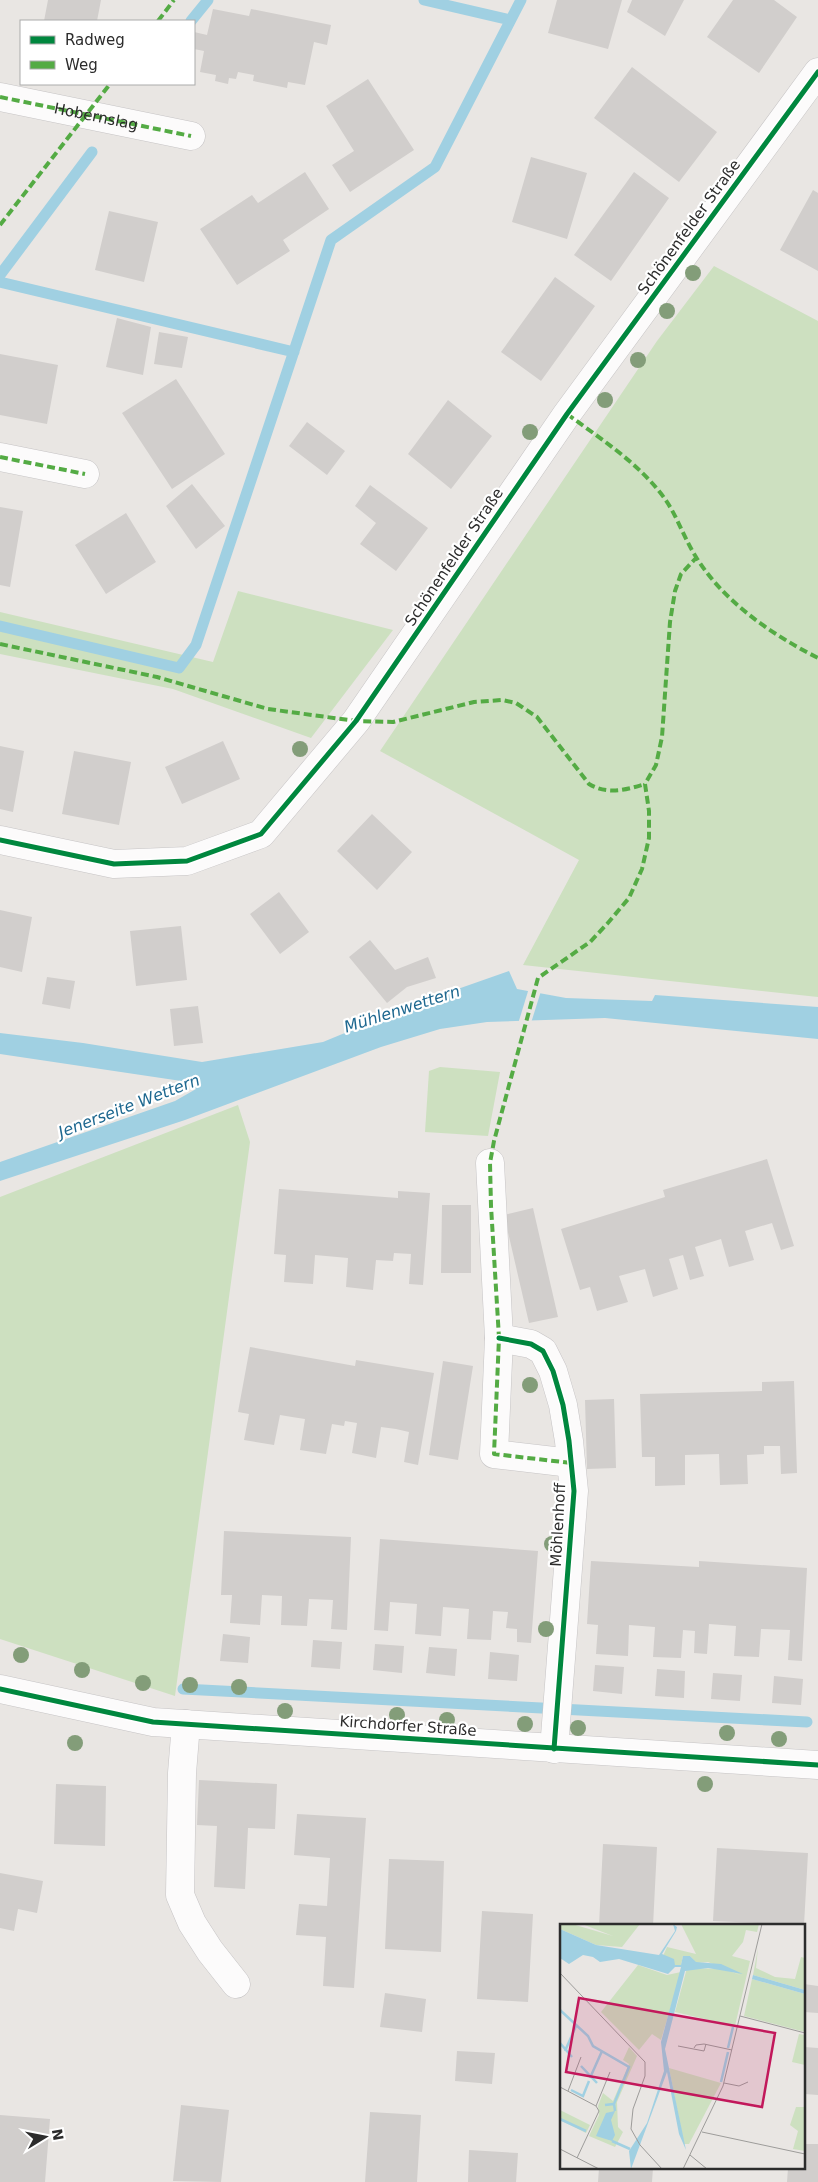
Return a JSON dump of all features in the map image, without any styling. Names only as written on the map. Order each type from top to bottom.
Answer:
[{"type":"street","name":"Schönenfelder Straße","points":[[0,840],[114,864],[187,861],[261,834],[356,721],[567,414],[818,72]]},
{"type":"street","name":"Hobernslag","points":[[0,97],[191,136]]},
{"type":"street","points":[[0,457],[85,474]]},
{"type":"street","name":"Möhlenhoff","points":[[490,1163],[499,1338],[494,1454],[571,1463]]},
{"type":"street","name":"Möhlenhoff","points":[[499,1338],[531,1344],[543,1352],[553,1371],[564,1405],[574,1491],[554,1749]]},
{"type":"street","name":"Kirchdorfer Straße","points":[[0,1689],[153,1722],[818,1765]]},
{"type":"street","points":[[186,1724],[182,1773],[180,1895],[192,1923],[210,1951],[236,1984]]},
{"type":"green space","points":[[714,266],[818,321],[818,997],[523,965],[579,860],[380,751],[657,341]]},
{"type":"green space","points":[[238,591],[393,630],[311,738],[173,689],[0,654],[0,612],[213,662]]},
{"type":"green space","points":[[440,1067],[500,1072],[488,1136],[425,1132],[429,1071]]},
{"type":"green space","points":[[238,1105],[250,1142],[175,1696],[0,1639],[0,1197]]},
{"type":"water","points":[[509,971],[517,989],[566,998],[652,1001],[655,995],[818,1007],[818,1039],[605,1018],[487,1022],[440,1029],[381,1047],[185,1120],[0,1181],[0,1162],[175,1101],[196,1089],[188,1082],[0,1054],[0,1033],[83,1043],[202,1062],[323,1042],[415,1004]]},
{"type":"pier","points":[[529,988],[541,991],[531,1023],[518,1024]]},
{"type":"building","points":[[48,0],[101,0],[97,20],[44,20]]},
{"type":"building","points":[[557,0],[622,0],[608,49],[548,33]]},
{"type":"building","points":[[632,0],[684,0],[665,36],[627,12]]},
{"type":"building","points":[[733,0],[774,0],[797,17],[759,73],[707,37]]},
{"type":"building","points":[[213,9],[249,16],[251,9],[331,25],[327,45],[314,42],[305,85],[288,82],[287,88],[253,81],[254,75],[238,72],[236,79],[229,78],[228,84],[215,81],[216,75],[200,72],[204,51],[195,49],[195,32],[207,35]]},
{"type":"building","points":[[632,67],[717,132],[679,182],[594,118]]},
{"type":"building","points":[[368,79],[414,150],[350,192],[332,165],[354,151],[326,106]]},
{"type":"building","points":[[531,157],[587,173],[567,239],[512,222]]},
{"type":"building","points":[[305,172],[329,209],[283,240],[290,251],[237,285],[200,229],[252,195],[258,203]]},
{"type":"building","points":[[634,172],[669,198],[611,281],[574,255]]},
{"type":"building","points":[[813,190],[818,193],[818,271],[780,250]]},
{"type":"building","points":[[109,211],[158,222],[144,282],[95,270]]},
{"type":"building","points":[[555,277],[595,306],[541,381],[501,352]]},
{"type":"building","points":[[117,318],[151,327],[143,375],[106,367]]},
{"type":"building","points":[[159,332],[188,337],[182,368],[154,364]]},
{"type":"building","points":[[0,354],[58,365],[47,424],[0,415]]},
{"type":"building","points":[[176,379],[225,454],[172,489],[122,413]]},
{"type":"building","points":[[448,400],[492,436],[451,489],[408,454]]},
{"type":"building","points":[[307,422],[345,451],[327,475],[289,446]]},
{"type":"building","points":[[192,484],[225,526],[196,549],[166,506]]},
{"type":"building","points":[[370,485],[428,528],[396,571],[360,544],[376,523],[355,506]]},
{"type":"building","points":[[0,507],[23,511],[10,587],[0,585]]},
{"type":"building","points":[[126,513],[156,562],[106,594],[75,545]]},
{"type":"building","points":[[223,741],[240,779],[182,804],[165,767]]},
{"type":"building","points":[[0,746],[24,751],[13,812],[0,809]]},
{"type":"building","points":[[74,751],[131,762],[119,825],[62,814]]},
{"type":"building","points":[[372,814],[412,852],[377,890],[337,851]]},
{"type":"building","points":[[279,892],[309,932],[280,954],[250,914]]},
{"type":"building","points":[[0,910],[32,917],[22,972],[0,967]]},
{"type":"building","points":[[181,926],[187,980],[136,986],[130,931]]},
{"type":"building","points":[[370,940],[395,970],[428,957],[436,978],[407,987],[387,1003],[349,957]]},
{"type":"building","points":[[47,977],[75,981],[70,1009],[42,1004]]},
{"type":"building","points":[[198,1006],[203,1043],[174,1046],[170,1009]]},
{"type":"building","points":[[767,1159],[794,1246],[781,1250],[772,1223],[745,1231],[754,1260],[729,1267],[721,1239],[695,1247],[704,1276],[690,1280],[683,1255],[669,1259],[678,1289],[653,1297],[645,1269],[619,1276],[628,1302],[597,1311],[590,1287],[580,1290],[561,1229],[665,1197],[663,1190]]},
{"type":"building","points":[[279,1189],[398,1198],[398,1191],[430,1193],[423,1285],[409,1284],[411,1254],[394,1253],[393,1261],[376,1260],[373,1290],[346,1287],[348,1258],[315,1255],[313,1284],[284,1282],[286,1255],[274,1254]]},
{"type":"building","points":[[442,1205],[471,1205],[471,1273],[441,1273]]},
{"type":"building","points":[[533,1208],[558,1317],[529,1323],[504,1215]]},
{"type":"building","points":[[250,1347],[355,1366],[356,1360],[434,1373],[418,1465],[404,1462],[409,1432],[396,1429],[381,1427],[376,1458],[352,1453],[357,1423],[345,1421],[344,1426],[332,1424],[326,1454],[300,1450],[305,1419],[280,1415],[274,1445],[244,1440],[249,1414],[238,1412]]},
{"type":"building","points":[[443,1361],[473,1366],[458,1460],[429,1455]]},
{"type":"building","points":[[794,1381],[797,1473],[781,1474],[780,1446],[764,1446],[764,1454],[747,1455],[748,1484],[720,1485],[719,1454],[685,1455],[685,1485],[655,1486],[655,1457],[642,1457],[640,1394],[762,1391],[762,1382]]},
{"type":"building","points":[[614,1399],[616,1468],[587,1469],[585,1400]]},
{"type":"building","points":[[224,1531],[351,1537],[347,1630],[331,1629],[333,1600],[309,1599],[307,1626],[281,1625],[282,1596],[262,1595],[260,1625],[230,1623],[232,1595],[221,1595]]},
{"type":"building","points":[[380,1539],[538,1551],[531,1643],[517,1642],[517,1629],[506,1628],[508,1612],[493,1611],[491,1640],[467,1639],[469,1609],[443,1607],[441,1636],[415,1634],[417,1604],[390,1602],[388,1631],[374,1630]]},
{"type":"building","points":[[591,1561],[699,1567],[699,1561],[807,1568],[802,1661],[788,1660],[790,1630],[761,1629],[759,1657],[734,1656],[736,1626],[709,1624],[707,1654],[694,1653],[695,1631],[683,1630],[681,1658],[653,1657],[655,1627],[629,1625],[628,1656],[596,1654],[598,1625],[587,1624]]},
{"type":"building","points":[[223,1634],[250,1637],[248,1663],[220,1661]]},
{"type":"building","points":[[313,1640],[342,1642],[340,1669],[311,1667]]},
{"type":"building","points":[[375,1644],[404,1646],[402,1673],[373,1670]]},
{"type":"building","points":[[429,1647],[457,1649],[455,1676],[426,1673]]},
{"type":"building","points":[[490,1652],[519,1655],[517,1681],[488,1679]]},
{"type":"building","points":[[595,1665],[624,1667],[622,1694],[593,1691]]},
{"type":"building","points":[[657,1669],[685,1671],[684,1698],[655,1696]]},
{"type":"building","points":[[713,1673],[742,1675],[740,1701],[711,1699]]},
{"type":"building","points":[[774,1676],[803,1679],[801,1705],[772,1703]]},
{"type":"building","points":[[199,1780],[277,1784],[275,1829],[248,1828],[245,1889],[214,1887],[217,1826],[197,1825]]},
{"type":"building","points":[[56,1784],[106,1786],[105,1846],[54,1844]]},
{"type":"building","points":[[297,1814],[366,1818],[354,1988],[323,1986],[326,1937],[296,1935],[299,1904],[327,1906],[330,1858],[294,1855]]},
{"type":"building","points":[[603,1844],[657,1847],[653,1924],[599,1924]]},
{"type":"building","points":[[717,1848],[808,1853],[804,1924],[713,1921]]},
{"type":"building","points":[[389,1859],[444,1861],[441,1952],[385,1949]]},
{"type":"building","points":[[0,1873],[43,1881],[37,1913],[18,1909],[14,1931],[0,1928]]},
{"type":"building","points":[[482,1911],[533,1914],[528,2002],[477,1999]]},
{"type":"building","points":[[806,1984],[818,1986],[818,2013],[806,2012]]},
{"type":"building","points":[[385,1993],[426,1999],[422,2032],[380,2027]]},
{"type":"building","points":[[806,2047],[818,2048],[818,2095],[806,2094]]},
{"type":"building","points":[[457,2051],[495,2053],[492,2084],[455,2081]]},
{"type":"building","points":[[181,2105],[229,2110],[221,2182],[173,2181]]},
{"type":"building","points":[[370,2112],[421,2115],[417,2182],[365,2182]]},
{"type":"building","points":[[0,2115],[50,2119],[45,2182],[0,2182]]},
{"type":"building","points":[[806,2144],[818,2144],[818,2182],[787,2182],[788,2170],[806,2170]]},
{"type":"building","points":[[469,2150],[518,2153],[516,2182],[468,2182]]},
{"type":"building","points":[[599,2170],[653,2170],[652,2182],[598,2182]]},
{"type":"waterway","points":[[192,20],[208,0]]},
{"type":"waterway","points":[[424,0],[510,20]]},
{"type":"waterway","points":[[0,626],[179,668],[196,645],[331,240],[435,167],[521,0]]},
{"type":"waterway","points":[[0,275],[92,152]]},
{"type":"waterway","points":[[0,282],[294,352]]},
{"type":"waterway","points":[[183,1689],[807,1722]]},
{"type":"marked path","points":[[159,20],[174,0]]},
{"type":"marked path","points":[[0,225],[109,85]]},
{"type":"marked path","points":[[0,97],[191,136]]},
{"type":"marked path","points":[[567,414],[632,463],[655,486],[665,499],[696,557],[720,588],[766,627],[818,658]]},
{"type":"marked path","points":[[0,457],[85,474]]},
{"type":"marked path","points":[[571,1463],[494,1454],[499,1338],[490,1163],[494,1141],[538,978],[590,942],[629,898],[642,869],[649,838],[649,811],[645,784],[656,765],[662,737],[670,622],[675,591],[681,574],[696,558]]},
{"type":"marked path","points":[[0,644],[157,677],[268,709],[356,721],[393,722],[474,702],[502,700],[516,703],[537,717],[589,784],[610,790],[624,790],[645,784]]},
{"type":"cycle path","points":[[0,840],[114,864],[187,861],[261,834],[356,721],[567,414],[818,72]]},
{"type":"cycle path","points":[[499,1338],[531,1344],[543,1351],[553,1371],[563,1405],[569,1441],[574,1491],[554,1749]]},
{"type":"cycle path","points":[[0,1689],[153,1722],[818,1765]]},
{"type":"water label","name":"Mühlenwettern","points":[[402,1009]]},
{"type":"water label","name":"Jenerseite Wettern","points":[[129,1106]]}]
